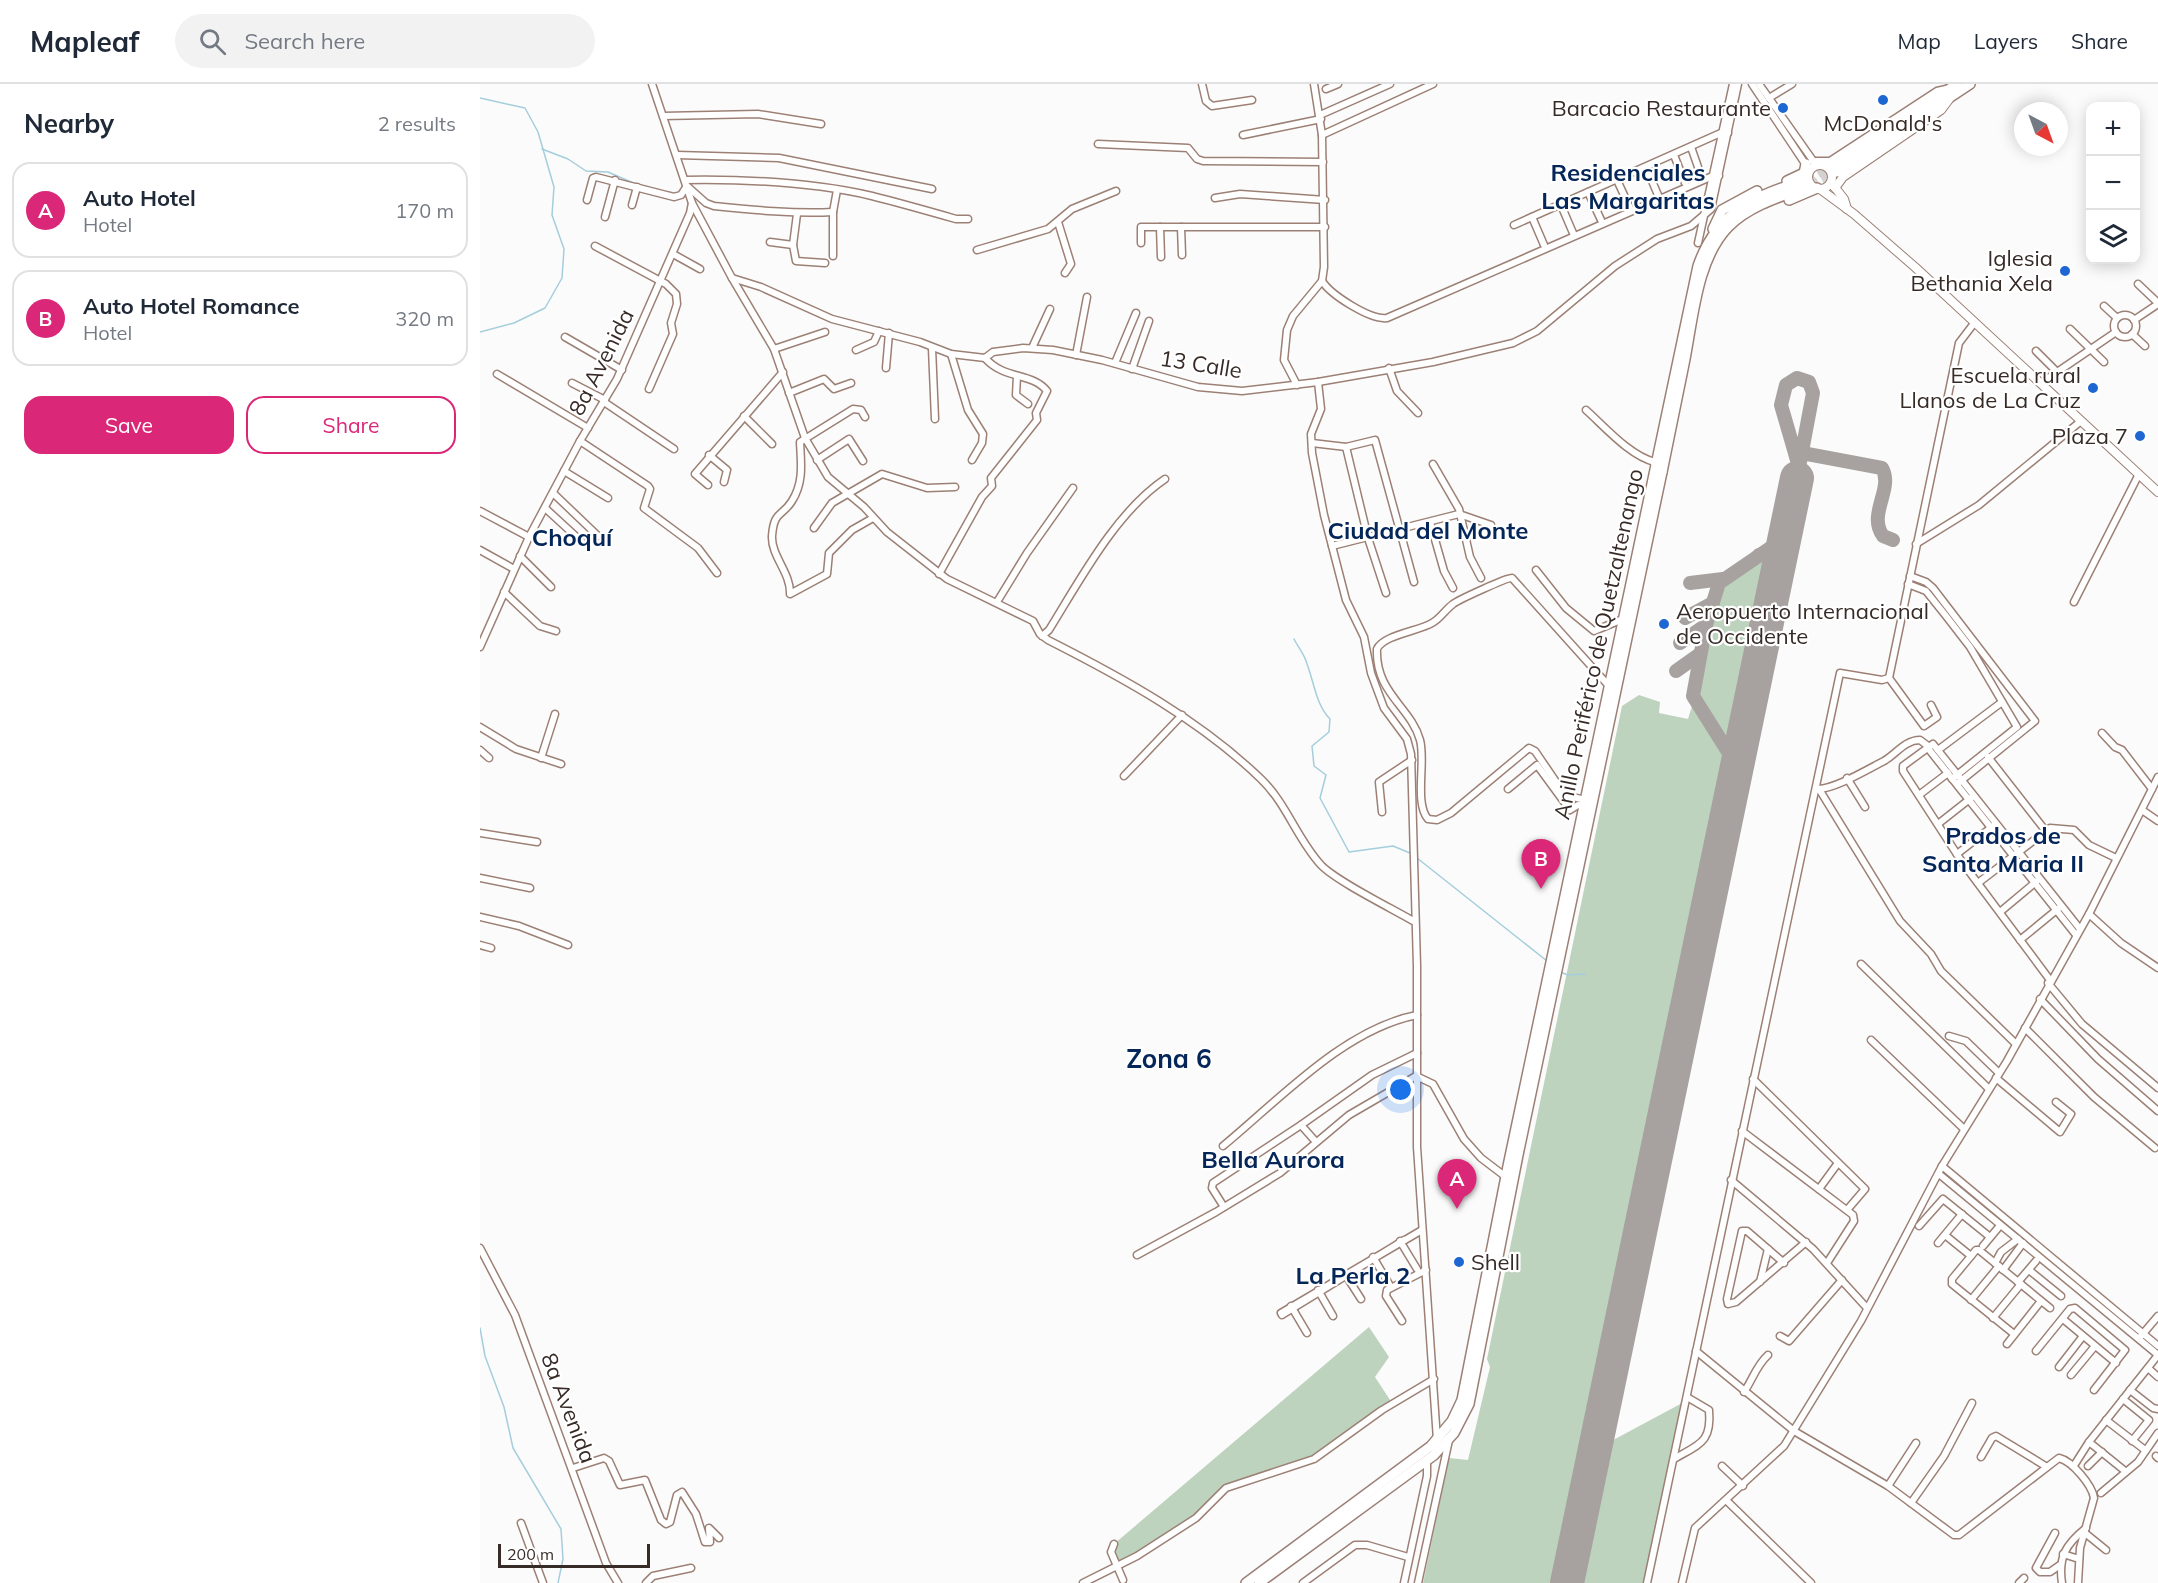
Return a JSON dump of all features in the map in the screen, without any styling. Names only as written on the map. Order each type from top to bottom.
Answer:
[{"type":"highway","points":[[1834,176],[1953,90],[1970,84]]},
{"type":"highway","points":[[1711,237],[1722,210],[1741,198],[1804,173],[1812,176]]},
{"type":"highway","name":"Anillo Periférico de Quetzaltenango","points":[[1246,1583],[1437,1440],[1452,1420],[1466,1389],[1506,1177],[1554,968],[1705,269],[1713,249],[1729,226],[1758,206],[1812,176]]},
{"type":"highway","name":"Anillo Periférico de Quetzaltenango","points":[[1259,1583],[1427,1460],[1449,1439],[1462,1420],[1472,1395],[1585,803],[1690,295],[1700,260],[1711,237],[1728,216],[1747,203],[1812,176]]},
{"type":"highway","name":"Anillo Periférico de Quetzaltenango","points":[[1655,462],[1662,472]]},
{"type":"highway","points":[[1652,519],[1657,472],[1655,462]]},
{"type":"highway","points":[[1503,1233],[1500,1224],[1509,1183],[1506,1177]]},
{"type":"highway","points":[[1370,1502],[1435,1448],[1437,1440]]},
{"type":"highway","points":[[1252,1583],[1335,1518]]},
{"type":"main road","points":[[1834,176],[1843,177],[1941,110],[1953,90]]},
{"type":"main road","points":[[1812,176],[1829,169],[1847,209]]},
{"type":"main road","points":[[1812,176],[1827,186],[1834,176]]},
{"type":"main road","points":[[1812,176],[1975,322],[2158,492]]},
{"type":"street","points":[[652,84],[692,202],[732,278],[774,349],[805,438],[833,482],[887,532],[939,573],[954,583],[1033,621],[1042,636],[1182,715],[1262,780],[1281,802],[1302,839],[1325,868],[1415,922]]},
{"type":"street","points":[[1202,84],[1206,101],[1212,106],[1252,100]]},
{"type":"street","points":[[1297,385],[1284,357],[1288,326],[1322,281],[1325,201],[1322,135],[1314,84]]},
{"type":"street","points":[[1326,89],[1338,84]]},
{"type":"street","points":[[1243,135],[1320,117],[1390,84]]},
{"type":"street","points":[[1322,135],[1433,84]]},
{"type":"street","points":[[1698,243],[1717,175],[1733,84]]},
{"type":"street","points":[[1725,133],[1738,84]]},
{"type":"street","points":[[1752,84],[1812,176]]},
{"type":"street","points":[[1759,84],[1812,176]]},
{"type":"street","points":[[1769,98],[1792,84]]},
{"type":"street","points":[[1812,176],[1830,160],[1937,91],[1953,90]]},
{"type":"street","points":[[663,116],[758,114],[821,124]]},
{"type":"street","points":[[1514,225],[1725,133]]},
{"type":"street","points":[[1098,144],[1188,148],[1197,159],[1203,161],[1323,162]]},
{"type":"street","points":[[1690,147],[1698,167]]},
{"type":"street","points":[[1674,154],[1685,183]]},
{"type":"street","points":[[677,155],[779,158],[932,189]]},
{"type":"street","points":[[1646,167],[1658,195]]},
{"type":"street","points":[[1322,281],[1333,294],[1371,315],[1387,318],[1717,175]]},
{"type":"street","points":[[587,200],[594,177],[615,180],[674,197],[681,195],[686,183]]},
{"type":"street","points":[[686,183],[720,179],[837,190],[871,196],[956,219],[968,219]]},
{"type":"street","points":[[604,217],[615,180]]},
{"type":"street","points":[[1617,180],[1630,208]]},
{"type":"street","points":[[686,183],[706,203],[714,206],[777,210],[797,214],[833,212]]},
{"type":"street","points":[[632,205],[637,187]]},
{"type":"street","points":[[833,256],[833,212],[837,190]]},
{"type":"street","points":[[977,250],[1048,229],[1072,209],[1116,191]]},
{"type":"street","points":[[1588,192],[1601,220]]},
{"type":"street","points":[[1215,198],[1240,194],[1325,201]]},
{"type":"street","name":"8a Avenida","points":[[480,647],[482,637],[529,537],[580,441],[622,370],[685,228],[692,202]]},
{"type":"street","points":[[1561,205],[1573,233]]},
{"type":"street","name":"13 Calle","points":[[732,278],[761,287],[832,318],[889,333],[951,354],[985,358],[993,351],[1032,348],[1115,363],[1175,382],[1226,391],[1318,382],[1466,355],[1526,338],[1615,266],[1657,239],[1691,226],[1707,210]]},
{"type":"street","points":[[797,214],[793,245],[797,262],[825,263]]},
{"type":"street","points":[[1532,217],[1544,245]]},
{"type":"street","points":[[1058,222],[1071,264],[1065,273]]},
{"type":"street","points":[[1141,243],[1141,227],[1325,227]]},
{"type":"street","points":[[1160,227],[1161,257]]},
{"type":"street","points":[[1181,227],[1182,255]]},
{"type":"street","points":[[770,242],[793,245]]},
{"type":"street","points":[[595,246],[672,288],[678,298],[672,323],[673,334],[649,389]]},
{"type":"street","points":[[673,254],[700,269]]},
{"type":"street","points":[[2134,320],[2158,304],[2138,284]]},
{"type":"street","points":[[1076,355],[1087,297]]},
{"type":"street","points":[[2104,306],[2117,318]]},
{"type":"street","points":[[1032,348],[1050,309]]},
{"type":"street","points":[[1115,363],[1136,313]]},
{"type":"street","points":[[2116,332],[2114,325],[2117,318],[2126,315],[2134,320]]},
{"type":"street","points":[[2116,332],[2125,336],[2132,334],[2135,328],[2134,320]]},
{"type":"street","points":[[1132,369],[1149,321]]},
{"type":"street","points":[[1931,705],[1937,717],[1923,726],[1889,678],[1959,343],[1975,322]]},
{"type":"street","points":[[2070,329],[2104,362]]},
{"type":"street","points":[[856,350],[874,342],[879,331]]},
{"type":"street","points":[[774,349],[825,332]]},
{"type":"street","points":[[2041,383],[2116,332]]},
{"type":"street","points":[[886,368],[889,333]]},
{"type":"street","points":[[2132,334],[2145,346]]},
{"type":"street","points":[[564,337],[622,370]]},
{"type":"street","points":[[932,348],[935,419]]},
{"type":"street","points":[[2036,351],[2057,372]]},
{"type":"street","points":[[951,354],[968,410],[983,434],[982,443],[972,460]]},
{"type":"street","points":[[939,573],[982,497],[992,486],[991,478],[1037,418],[1036,413],[1046,389],[1017,376],[997,371],[985,358]]},
{"type":"street","points":[[1389,368],[1397,391],[1418,412]]},
{"type":"street","points":[[708,485],[695,475],[709,455],[783,372]]},
{"type":"street","points":[[497,375],[588,428]]},
{"type":"street","points":[[1017,376],[1016,395],[1028,404]]},
{"type":"street","points":[[789,393],[824,379],[834,389],[851,383]]},
{"type":"street","points":[[1318,382],[1321,409],[1311,434],[1312,457],[1332,546],[1346,600],[1364,637],[1371,673],[1386,711],[1407,739],[1412,760],[1416,1076],[1422,1230],[1437,1440]]},
{"type":"street","points":[[572,383],[604,401],[674,449]]},
{"type":"street","points":[[865,417],[861,410],[853,408],[800,442],[803,471],[793,500],[777,514],[772,536],[774,547],[788,580],[790,594],[824,576],[829,570],[829,553],[852,530],[873,518]]},
{"type":"street","points":[[1586,410],[1628,446],[1646,459],[1655,462]]},
{"type":"street","points":[[744,416],[772,444]]},
{"type":"street","points":[[1916,543],[1979,505],[2081,421]]},
{"type":"street","points":[[817,460],[849,439],[863,461]]},
{"type":"street","points":[[1312,443],[1346,447],[1375,440],[1398,531],[1414,582]]},
{"type":"street","points":[[580,441],[648,486],[650,489],[644,508],[698,548],[717,573]]},
{"type":"street","points":[[1346,447],[1368,538],[1386,593]]},
{"type":"street","points":[[709,455],[727,470],[724,482]]},
{"type":"street","points":[[1433,464],[1458,507],[1470,556],[1481,578]]},
{"type":"street","points":[[564,471],[608,498]]},
{"type":"street","points":[[814,528],[828,505],[882,474],[927,488],[956,487]]},
{"type":"street","points":[[2074,602],[2139,474]]},
{"type":"street","points":[[1042,636],[1049,630],[1090,564],[1118,527],[1146,492],[1165,479]]},
{"type":"street","points":[[997,602],[1027,553],[1073,488]]},
{"type":"street","points":[[553,493],[598,536]]},
{"type":"street","points":[[545,508],[582,542]]},
{"type":"street","points":[[480,511],[529,537]]},
{"type":"street","points":[[1332,546],[1459,514],[1491,525]]},
{"type":"street","points":[[1430,522],[1444,571],[1453,588]]},
{"type":"street","points":[[480,550],[514,569]]},
{"type":"street","points":[[520,556],[551,587]]},
{"type":"street","points":[[1536,570],[1566,608],[1594,632],[1623,619]]},
{"type":"street","points":[[1910,576],[1926,582],[1972,645],[1980,649],[2035,721],[1957,780]]},
{"type":"street","points":[[1585,803],[1565,795],[1534,751],[1529,748],[1451,813],[1437,820],[1428,819],[1422,803],[1420,740],[1382,678],[1377,649],[1384,641],[1432,623],[1461,599],[1484,591],[1501,580],[1512,578],[1609,686]]},
{"type":"street","points":[[1908,585],[1926,591],[1949,614]]},
{"type":"street","points":[[504,592],[540,626],[556,631]]},
{"type":"street","points":[[1972,645],[1973,654],[2016,729],[1987,756]]},
{"type":"street","points":[[1973,654],[1980,649]]},
{"type":"street","points":[[1647,1583],[1840,673],[1882,680],[1889,678]]},
{"type":"street","points":[[1938,750],[2002,702]]},
{"type":"street","points":[[541,758],[555,714]]},
{"type":"street","points":[[1124,776],[1182,715]]},
{"type":"street","points":[[480,726],[516,749],[561,764]]},
{"type":"street","points":[[2102,734],[2115,747],[2122,750],[2152,789]]},
{"type":"street","points":[[1817,788],[1834,786],[1883,761],[1911,741],[1920,740],[1938,750],[1957,780],[2078,932]]},
{"type":"street","points":[[1929,746],[1947,773],[1957,780]]},
{"type":"street","points":[[1929,746],[1902,768],[1957,854],[2079,1021],[2158,1088]]},
{"type":"street","points":[[480,750],[489,758]]},
{"type":"street","points":[[1987,756],[2045,830]]},
{"type":"street","points":[[1382,812],[1379,782],[1412,760]]},
{"type":"street","points":[[1508,789],[1537,765],[1570,810],[1585,803]]},
{"type":"street","points":[[1919,795],[1947,773]]},
{"type":"street","points":[[1682,1583],[1693,1531],[1784,1446],[1809,1401],[1844,1350],[1942,1166],[2016,1044],[2089,914],[2158,777]]},
{"type":"street","points":[[1847,778],[1865,807]]},
{"type":"street","points":[[1817,788],[1906,930],[1930,954],[1941,971],[2016,1044]]},
{"type":"street","points":[[1938,824],[1971,798]]},
{"type":"street","points":[[2142,810],[2158,821]]},
{"type":"street","points":[[1957,854],[1994,826]]},
{"type":"street","points":[[1978,883],[2045,830],[2052,827],[2074,830],[2089,845],[2116,858]]},
{"type":"street","points":[[480,833],[537,842]]},
{"type":"street","points":[[480,878],[530,888]]},
{"type":"street","points":[[2000,912],[2037,881]]},
{"type":"street","points":[[2020,940],[2059,908]]},
{"type":"street","points":[[2089,914],[2121,944],[2158,968]]},
{"type":"street","points":[[480,917],[519,926],[568,945]]},
{"type":"street","points":[[480,945],[491,948]]},
{"type":"street","points":[[1861,963],[1989,1089]]},
{"type":"street","points":[[2040,999],[2098,1059],[2158,1111]]},
{"type":"street","points":[[1223,1146],[1288,1089],[1335,1055],[1387,1023],[1417,1015]]},
{"type":"street","points":[[2025,1028],[2094,1097],[2155,1148]]},
{"type":"street","points":[[1949,1036],[1966,1041],[1997,1076],[2060,1132],[2071,1114],[2056,1102]]},
{"type":"street","points":[[1871,1040],[1964,1129]]},
{"type":"street","points":[[1224,1207],[1212,1188],[1213,1183],[1301,1125],[1372,1074],[1417,1053]]},
{"type":"street","points":[[1416,1076],[1433,1084],[1464,1139],[1481,1158],[1506,1177]]},
{"type":"street","points":[[1137,1255],[1280,1173],[1349,1115],[1416,1076]]},
{"type":"street","points":[[1753,1079],[1865,1191],[1847,1210]]},
{"type":"street","points":[[1301,1125],[1316,1142]]},
{"type":"street","points":[[1742,1131],[1847,1210],[1854,1221],[1827,1263]]},
{"type":"street","points":[[1819,1189],[1838,1163]]},
{"type":"street","points":[[1942,1166],[2141,1336],[2158,1355],[2089,1442],[2075,1464]]},
{"type":"street","points":[[1939,1174],[2020,1241],[2141,1336],[2158,1346]]},
{"type":"street","points":[[1731,1180],[1806,1242],[1867,1308]]},
{"type":"street","points":[[1919,1226],[1942,1199],[1990,1237]]},
{"type":"street","points":[[1938,1243],[1962,1214]]},
{"type":"street","points":[[1983,1246],[1998,1227]]},
{"type":"street","points":[[1307,1333],[1292,1308],[1422,1230]]},
{"type":"street","points":[[1784,1263],[1746,1230],[1742,1232],[1728,1302],[1734,1304],[1784,1263],[1806,1242]]},
{"type":"street","points":[[1945,1235],[1971,1256]]},
{"type":"street","points":[[1402,1241],[1417,1269]]},
{"type":"street","points":[[1999,1266],[2001,1252],[2020,1241]]},
{"type":"street","points":[[1971,1300],[2020,1241]]},
{"type":"street","name":"8a Avenida","points":[[480,1248],[515,1314],[606,1563],[618,1583]]},
{"type":"street","points":[[1760,1282],[1768,1249]]},
{"type":"street","points":[[2014,1335],[1971,1300],[1952,1281],[1971,1256],[1979,1250],[2050,1308]]},
{"type":"street","points":[[1373,1258],[1389,1284]]},
{"type":"street","points":[[1993,1318],[2037,1261]]},
{"type":"street","points":[[1402,1321],[1386,1296],[1387,1290],[1426,1270]]},
{"type":"street","points":[[2029,1270],[2061,1296]]},
{"type":"street","points":[[1346,1275],[1360,1299]]},
{"type":"street","points":[[1780,1336],[1789,1341],[1842,1280]]},
{"type":"street","points":[[1319,1291],[1333,1316]]},
{"type":"street","points":[[2007,1344],[2041,1301]]},
{"type":"street","points":[[2036,1351],[2074,1308],[2125,1349],[2094,1390]]},
{"type":"street","points":[[2062,1319],[2116,1363]]},
{"type":"street","points":[[2141,1336],[2157,1320]]},
{"type":"street","points":[[2059,1366],[2083,1336]]},
{"type":"street","points":[[2072,1375],[2095,1346]]},
{"type":"street","points":[[1696,1351],[1794,1431],[1888,1486],[1954,1535],[1959,1535],[2059,1458],[2067,1461],[2093,1491],[2094,1498],[2079,1558],[2078,1583]]},
{"type":"street","points":[[1744,1392],[1755,1377],[1758,1365],[1768,1355]]},
{"type":"street","points":[[2148,1368],[2158,1377]]},
{"type":"street","points":[[1083,1583],[1118,1566],[1196,1518],[1226,1488],[1314,1459],[1338,1444],[1382,1410],[1434,1379]]},
{"type":"street","points":[[2130,1390],[2153,1408],[2158,1409]]},
{"type":"street","points":[[1674,1460],[1705,1440],[1709,1432],[1709,1410],[1687,1397]]},
{"type":"street","points":[[2123,1399],[2149,1420],[2132,1441]]},
{"type":"street","points":[[1911,1503],[1948,1448],[1972,1403]]},
{"type":"street","points":[[2106,1420],[2145,1450]]},
{"type":"street","points":[[2101,1493],[2138,1462],[2158,1433]]},
{"type":"street","points":[[1981,1456],[1992,1438],[1996,1437],[2047,1467]]},
{"type":"street","points":[[1418,1583],[1449,1439]]},
{"type":"street","points":[[2089,1442],[2125,1472]]},
{"type":"street","points":[[1888,1486],[1916,1443]]},
{"type":"street","points":[[2088,1466],[2102,1452]]},
{"type":"street","points":[[573,1468],[604,1458],[612,1466],[620,1485],[645,1480],[661,1520],[666,1524],[670,1522],[676,1496],[682,1492],[696,1514],[705,1542],[710,1542],[709,1528],[719,1538]]},
{"type":"street","points":[[1404,1583],[1427,1476],[1427,1460]]},
{"type":"street","points":[[1722,1466],[1743,1486]]},
{"type":"street","points":[[1727,1501],[1811,1583]]},
{"type":"street","points":[[521,1523],[543,1583]]},
{"type":"street","points":[[2086,1530],[2106,1550]]},
{"type":"street","points":[[2062,1583],[2060,1565],[2066,1546],[2086,1530]]},
{"type":"street","points":[[2055,1533],[2036,1568],[2040,1572],[2050,1572],[2060,1565]]},
{"type":"street","points":[[1114,1544],[1112,1551],[1123,1580]]},
{"type":"street","points":[[1303,1583],[1355,1545],[1367,1545],[1408,1557]]},
{"type":"street","points":[[2063,1554],[2079,1558]]},
{"type":"street","points":[[646,1583],[653,1576],[691,1568]]},
{"type":"green space","points":[[1761,561],[1766,563],[1770,570],[1736,731],[1728,736],[1718,728],[1709,715],[1699,688],[1720,593],[1730,582]]},
{"type":"green space","points":[[1639,695],[1660,702],[1659,713],[1688,719],[1692,706],[1725,754],[1728,761],[1727,773],[1558,1583],[1423,1583],[1449,1458],[1468,1460],[1490,1367],[1487,1359],[1622,706]]},
{"type":"green space","points":[[1369,1327],[1389,1357],[1375,1377],[1392,1403],[1328,1451],[1226,1488],[1196,1518],[1118,1566],[1114,1544]]},
{"type":"green space","points":[[1684,1402],[1647,1583],[1575,1583],[1604,1445]]},
{"type":"waterway","points":[[480,98],[525,108],[538,132],[554,187],[552,215],[564,249],[562,278],[545,308],[514,323],[480,332]]},
{"type":"waterway","points":[[542,149],[568,159],[586,171],[608,172],[638,185]]},
{"type":"waterway","points":[[662,191],[675,193]]},
{"type":"waterway","points":[[1294,639],[1306,661],[1321,707],[1330,719],[1329,732],[1312,746],[1314,766],[1326,775],[1320,798],[1349,852],[1393,846],[1410,853]]},
{"type":"waterway","points":[[1417,858],[1547,961]]},
{"type":"waterway","points":[[1560,972],[1568,975],[1585,974]]},
{"type":"waterway","points":[[480,1328],[485,1356],[504,1407],[513,1448],[561,1529],[563,1559],[558,1583]]},
{"type":"taxiway","points":[[1797,478],[1813,393],[1809,382],[1797,378],[1786,385],[1781,405],[1799,467]]},
{"type":"taxiway","points":[[1802,453],[1882,468],[1885,484],[1879,510],[1879,528],[1883,536],[1893,540]]},
{"type":"taxiway","points":[[1732,788],[1732,758],[1693,696],[1706,625],[1719,583],[1779,542],[1786,529]]},
{"type":"taxiway","points":[[1759,555],[1766,553],[1773,560],[1777,573]]},
{"type":"taxiway","points":[[1690,583],[1723,579]]},
{"type":"taxiway","points":[[1685,618],[1713,603]]},
{"type":"taxiway","points":[[1680,643],[1706,625]]},
{"type":"taxiway","points":[[1676,671],[1700,654]]},
{"type":"taxiway","points":[[1722,741],[1728,745],[1735,744],[1744,729]]},
{"type":"runway","points":[[1567,1583],[1797,478]]},
{"type":"tunnel","points":[[1806,180],[1833,166]]},
{"type":"tunnel","points":[[1810,186],[1837,172]]},
{"type":"place","name":"McDonald's","points":[[1883,100]]},
{"type":"place","name":"Barcacio Restaurante","points":[[1783,108]]},
{"type":"place","name":"Iglesia Bethania Xela","points":[[2065,271]]},
{"type":"place","name":"Escuela rural Llanos de La Cruz","points":[[2093,388]]},
{"type":"place","name":"Plaza 7","points":[[2140,436]]},
{"type":"place","name":"Aeropuerto Internacional de Occidente","points":[[1664,624]]},
{"type":"place","name":"Auto Hotel Romance","points":[[1541,889]]},
{"type":"place","name":"Auto Hotel","points":[[1457,1209]]},
{"type":"place","name":"Shell","points":[[1459,1262]]},
{"type":"district","name":"Residenciales Las Margaritas","points":[[1628,187]]},
{"type":"district","name":"Ciudad del Monte","points":[[1428,531]]},
{"type":"district","name":"Choquí","points":[[572,538]]},
{"type":"district","name":"Prados de Santa Maria II","points":[[2003,850]]},
{"type":"district","name":"Zona 6","points":[[1169,1059]]},
{"type":"district","name":"Bella Aurora","points":[[1273,1160]]},
{"type":"district","name":"La Perla 2","points":[[1353,1276]]}]
